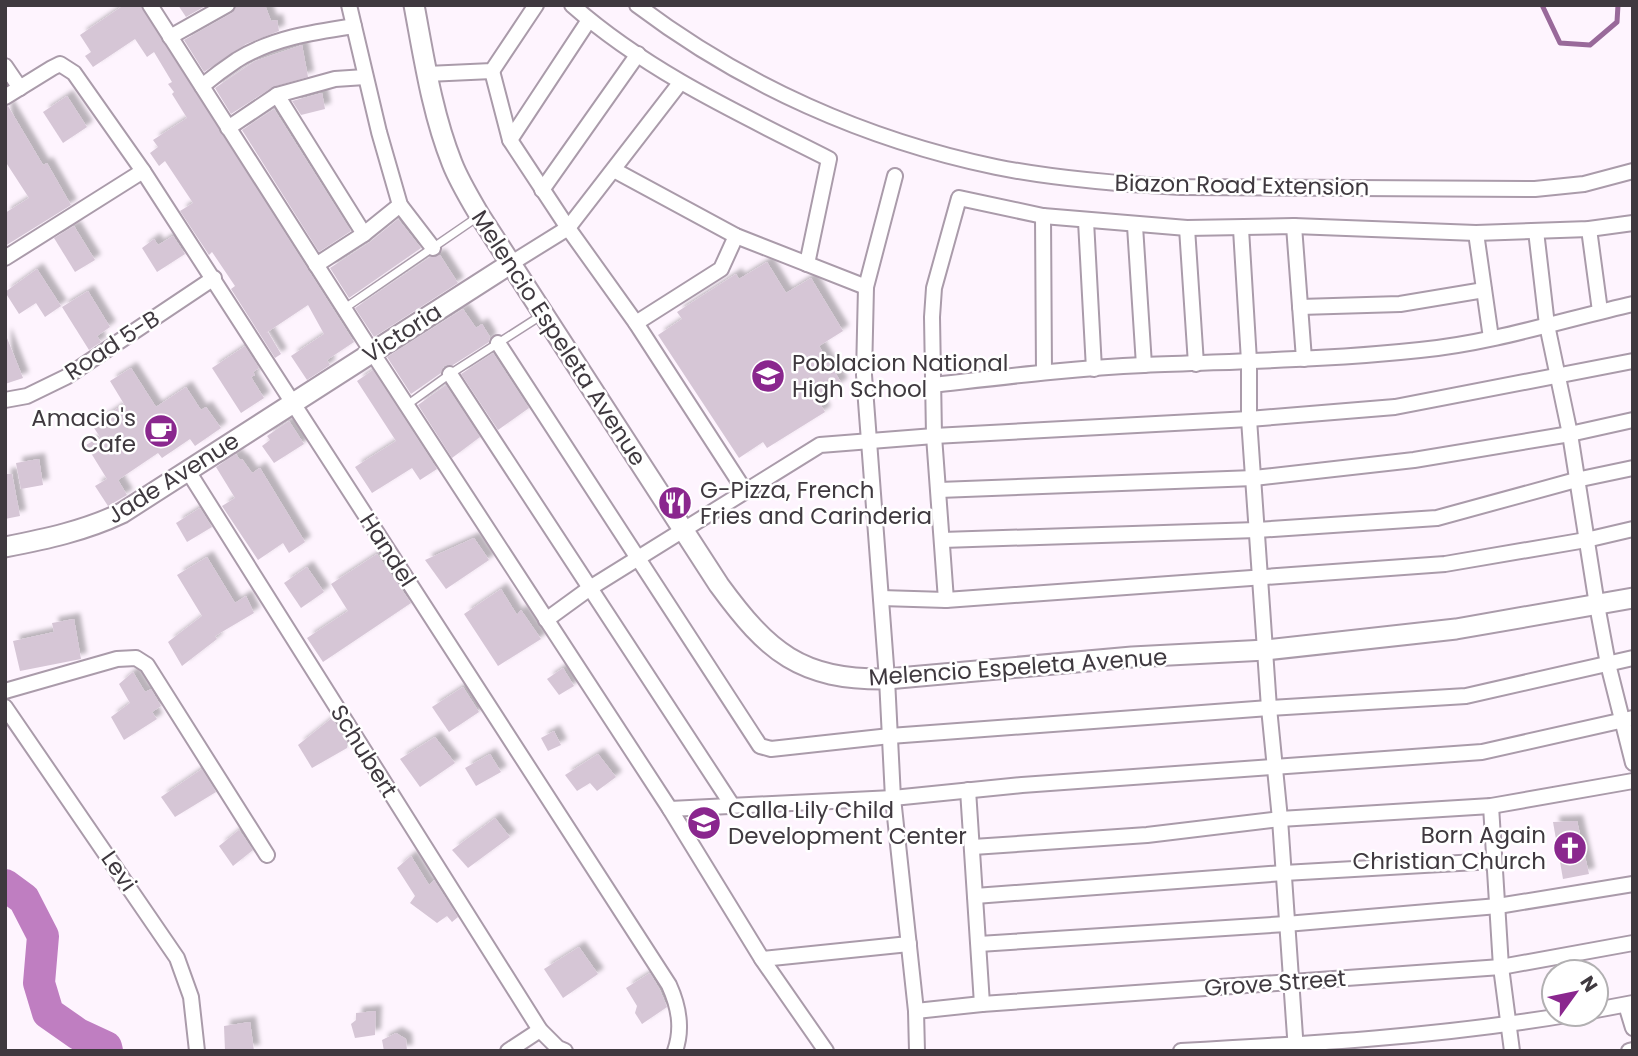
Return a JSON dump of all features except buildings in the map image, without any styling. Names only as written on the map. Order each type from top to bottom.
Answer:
[{"type":"street","points":[[150,5],[670,809],[762,958],[826,1051]]},
{"type":"street","points":[[170,37],[227,5]]},
{"type":"street","points":[[349,5],[400,205],[433,248]]},
{"type":"street","name":"Melencio Espeleta Avenue","points":[[414,5],[435,110],[453,165],[480,216],[682,531],[740,614],[773,648],[811,670],[855,679],[887,679],[1132,656],[1266,650],[1456,629],[1633,598]]},
{"type":"street","points":[[536,5],[492,71],[510,140],[568,228],[636,323],[745,491]]},
{"type":"street","points":[[572,5],[589,20],[680,83],[830,159],[807,264]]},
{"type":"street","name":"Biazon Road Extension","points":[[637,5],[690,42],[797,103],[870,131],[996,167],[1125,184],[1193,187],[1535,189],[1584,184],[1633,171]]},
{"type":"street","points":[[510,140],[589,20]]},
{"type":"street","points":[[202,86],[238,59],[268,45],[313,32],[354,26]]},
{"type":"street","points":[[542,190],[638,54]]},
{"type":"street","name":"Handel","points":[[20,88],[60,64],[74,73],[143,171],[669,985],[680,1015],[680,1033],[675,1051]]},
{"type":"street","points":[[5,66],[20,88],[5,97]]},
{"type":"street","points":[[427,74],[492,71]]},
{"type":"street","points":[[228,128],[277,95],[335,79],[365,76]]},
{"type":"street","points":[[510,264],[568,228],[680,83]]},
{"type":"street","points":[[277,95],[364,234]]},
{"type":"street","points":[[614,170],[736,236],[866,287]]},
{"type":"street","points":[[5,258],[143,171]]},
{"type":"street","points":[[895,176],[866,287],[864,375],[887,679],[893,798],[916,1011],[916,1051]]},
{"type":"street","points":[[946,600],[934,436],[934,288],[959,198],[1044,216],[1135,226],[1187,228],[1294,226],[1476,233],[1589,229],[1633,223]]},
{"type":"street","points":[[316,265],[364,234],[400,205]]},
{"type":"street","points":[[1044,216],[1044,372]]},
{"type":"street","points":[[1086,221],[1094,369]]},
{"type":"street","points":[[1135,226],[1144,365]]},
{"type":"street","points":[[1294,226],[1304,359]]},
{"type":"street","points":[[1187,228],[1196,364]]},
{"type":"street","points":[[1241,229],[1249,361],[1249,419],[1296,1048]]},
{"type":"street","points":[[1589,229],[1600,312]]},
{"type":"street","points":[[1536,231],[1547,325],[1570,434],[1597,605],[1608,664],[1628,719],[1633,763]]},
{"type":"street","points":[[1476,233],[1491,338]]},
{"type":"street","points":[[636,323],[721,269],[736,236]]},
{"type":"street","name":"Victoria","points":[[292,402],[510,264]]},
{"type":"street","name":"Road 5-B","points":[[5,400],[27,396],[66,377],[214,278]]},
{"type":"street","points":[[1300,307],[1400,304],[1484,290]]},
{"type":"street","points":[[933,385],[1044,372],[1304,359],[1422,350],[1491,338],[1633,304]]},
{"type":"street","points":[[498,343],[760,746],[771,749],[890,736],[1466,696],[1633,659]]},
{"type":"street","points":[[546,620],[590,588],[820,446],[934,436],[1249,419],[1395,407],[1633,361]]},
{"type":"street","points":[[450,374],[732,805]]},
{"type":"street","name":"Jade Avenue","points":[[5,547],[93,527],[122,513],[292,402]]},
{"type":"street","points":[[939,490],[1254,478],[1414,460],[1570,434],[1633,420]]},
{"type":"street","points":[[942,540],[1257,530],[1437,518],[1576,480],[1633,468]]},
{"type":"street","name":"Schubert","points":[[188,471],[540,1030]]},
{"type":"street","points":[[881,598],[946,600],[1445,564],[1586,540],[1633,529]]},
{"type":"street","points":[[5,691],[117,659],[136,658],[148,665],[267,855]]},
{"type":"street","name":"Levi","points":[[5,707],[177,958],[191,997],[197,1051]]},
{"type":"street","points":[[670,809],[893,798],[1080,780],[1482,752],[1628,719]]},
{"type":"street","points":[[973,847],[1147,835],[1280,819],[1490,806],[1633,781]]},
{"type":"street","points":[[968,790],[982,1004]]},
{"type":"street","points":[[1490,806],[1500,967],[1512,1051]]},
{"type":"street","points":[[975,896],[1283,873],[1494,861]]},
{"type":"street","points":[[979,944],[1286,924],[1498,906],[1633,884]]},
{"type":"street","name":"Grove Street","points":[[916,1011],[1500,967],[1633,943]]},
{"type":"street","points":[[762,958],[909,944]]},
{"type":"street","points":[[1610,1007],[1629,1004],[1633,1028]]},
{"type":"street","points":[[1181,1051],[1354,1045],[1540,1020]]},
{"type":"street","points":[[508,1051],[540,1030],[558,1048],[565,1051]]},
{"type":"lane","points":[[345,309],[480,216]]},
{"type":"lane","points":[[407,405],[450,374],[543,315]]},
{"type":"waterway","points":[[1542,5],[1560,43],[1590,45],[1617,22],[1618,5]]},
{"type":"waterway","points":[[5,885],[24,899],[43,936],[39,983],[48,1013],[78,1034],[106,1047],[107,1051]]},
{"type":"place","name":"Poblacion National High School","points":[[768,376]]},
{"type":"place","name":"Amacio's Cafe","points":[[161,431]]},
{"type":"place","name":"G-Pizza, French Fries and Carinderia","points":[[675,503]]},
{"type":"place","name":"Calla Lily Child Development Center","points":[[704,823]]},
{"type":"place","name":"Born Again Christian Church","points":[[1570,848]]}]
